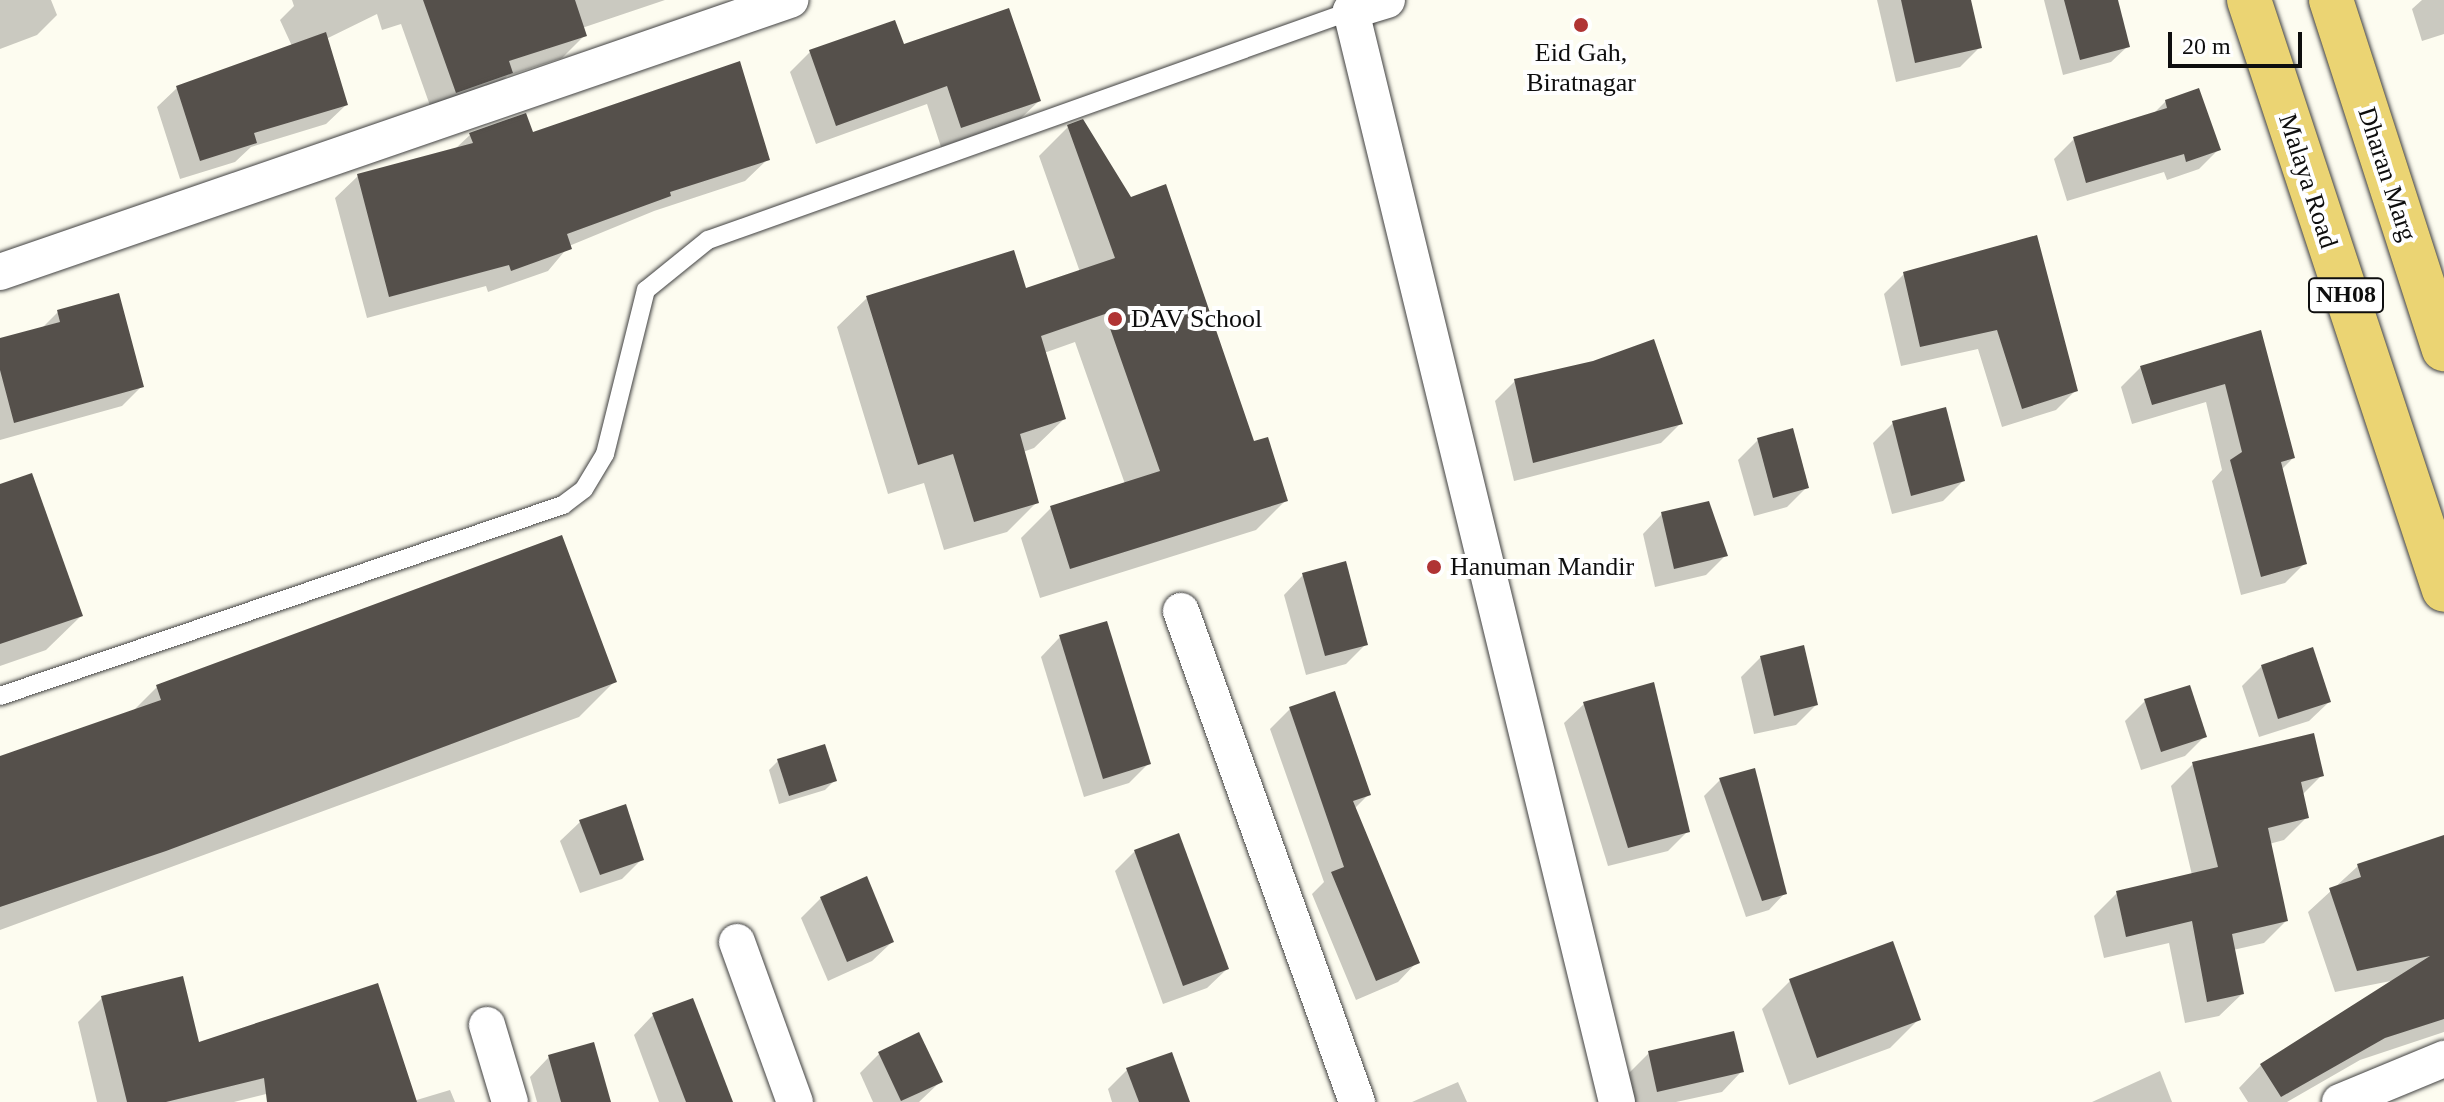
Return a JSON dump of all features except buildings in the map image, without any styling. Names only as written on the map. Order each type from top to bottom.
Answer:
[{"type":"main road","name":"Malaya Road","points":[[2249,0],[2444,590]]},
{"type":"main road","name":"Dharan Marg","points":[[2331,0],[2444,349]]},
{"type":"street","points":[[0,272],[790,0]]},
{"type":"street","points":[[1387,0],[1349,5],[1617,1102]]},
{"type":"street","points":[[1181,611],[1357,1102]]},
{"type":"street","points":[[737,942],[795,1102]]},
{"type":"street","points":[[487,1025],[510,1102]]},
{"type":"street","points":[[2340,1102],[2444,1059]]},
{"type":"lane","points":[[0,696],[563,505],[584,489],[605,454],[646,290],[708,240],[1349,5]]},
{"type":"place","name":"Eid Gah, Biratnagar","points":[[1581,25]]},
{"type":"place","name":"DAV School","points":[[1115,319]]},
{"type":"place","name":"Hanuman Mandir","points":[[1434,567]]}]
